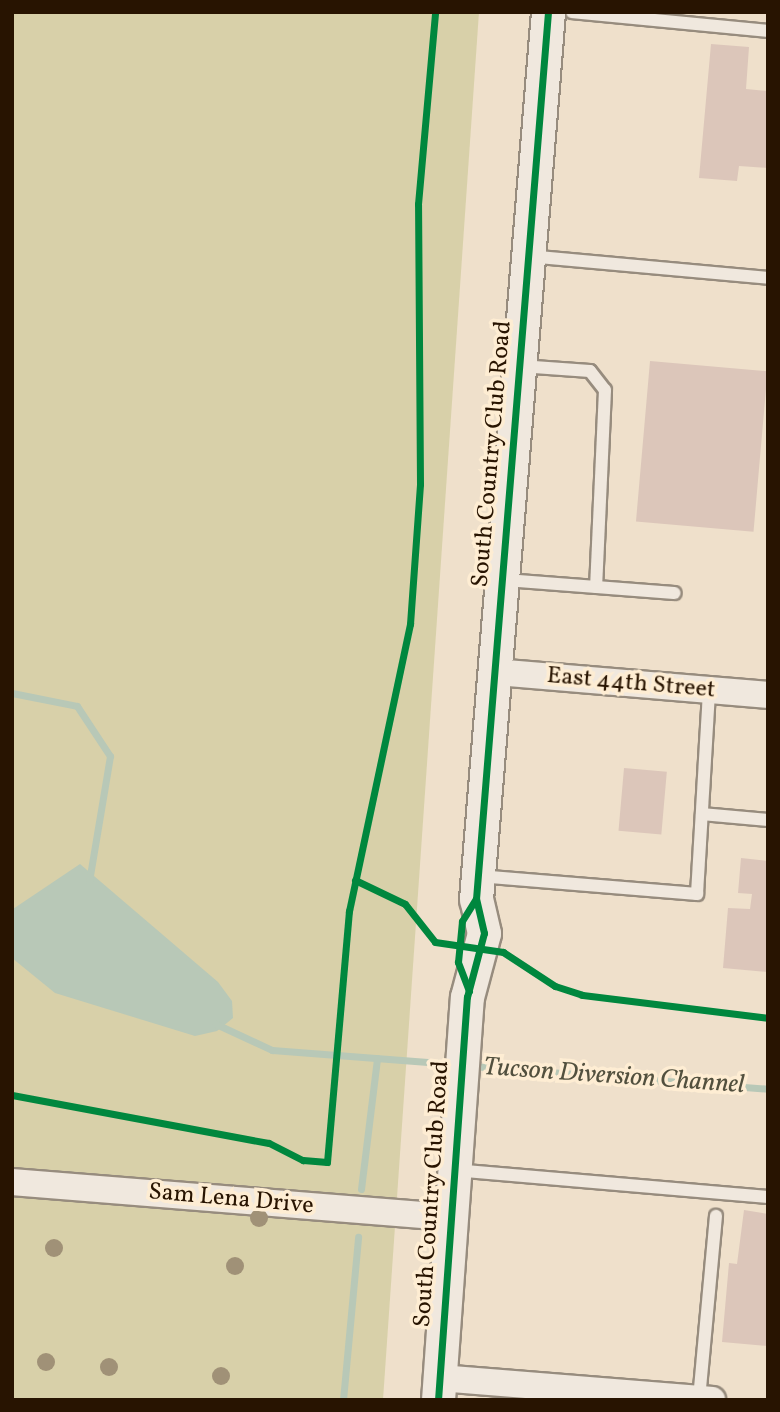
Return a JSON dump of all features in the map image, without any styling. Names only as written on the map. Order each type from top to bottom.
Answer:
[{"type":"street","name":"South Country Club Road","points":[[439,1389],[468,994],[458,962],[462,921],[477,888],[548,12]]},
{"type":"street","name":"East 44th Street","points":[[495,672],[768,695]]},
{"type":"street","name":"Sam Lena Drive","points":[[12,1182],[450,1217]]},
{"type":"street","points":[[439,1389],[706,1399]]},
{"type":"lane","points":[[572,12],[768,32]]},
{"type":"lane","points":[[528,256],[768,278]]},
{"type":"lane","points":[[519,366],[590,371],[605,390],[596,587]]},
{"type":"lane","points":[[502,580],[675,593]]},
{"type":"lane","points":[[477,888],[697,894],[709,692]]},
{"type":"lane","points":[[702,814],[768,820]]},
{"type":"lane","points":[[454,1158],[768,1197]]},
{"type":"lane","points":[[706,1399],[716,1216]]},
{"type":"shaded area","points":[[12,12],[479,12],[383,1400],[12,1400]]},
{"type":"shaded area","points":[[80,864],[218,982],[232,1001],[233,1018],[217,1031],[195,1036],[55,993],[12,958],[13,909]]},
{"type":"building","points":[[711,44],[749,47],[746,89],[768,91],[768,168],[739,166],[737,181],[699,178]]},
{"type":"building","points":[[650,361],[768,371],[754,532],[636,521]]},
{"type":"building","points":[[624,768],[667,772],[661,835],[619,831]]},
{"type":"building","points":[[741,858],[768,861],[768,972],[723,968],[728,908],[750,909],[752,894],[738,893]]},
{"type":"building","points":[[744,1210],[768,1214],[768,1346],[722,1342],[729,1263],[737,1264]]},
{"type":"waterway","name":"Tucson Diversion Channel","points":[[12,693],[77,706],[110,756],[89,881]]},
{"type":"waterway","name":"Tucson Diversion Channel","points":[[216,1024],[272,1050],[453,1064]]},
{"type":"waterway","points":[[361,1189],[377,1058]]},
{"type":"waterway","name":"Tucson Diversion Channel","points":[[472,1066],[768,1089]]},
{"type":"waterway","points":[[343,1400],[358,1237]]},
{"type":"cycle path","points":[[12,1095],[269,1143],[303,1160],[327,1162],[349,911],[410,624],[420,484],[418,204],[435,12]]},
{"type":"cycle path","points":[[438,1400],[467,997],[484,933],[476,899],[548,12]]},
{"type":"cycle path","points":[[355,880],[405,904],[435,942],[503,952],[555,986],[582,995],[768,1018]]},
{"type":"cycle path","points":[[469,991],[458,962],[462,921],[476,899]]}]
